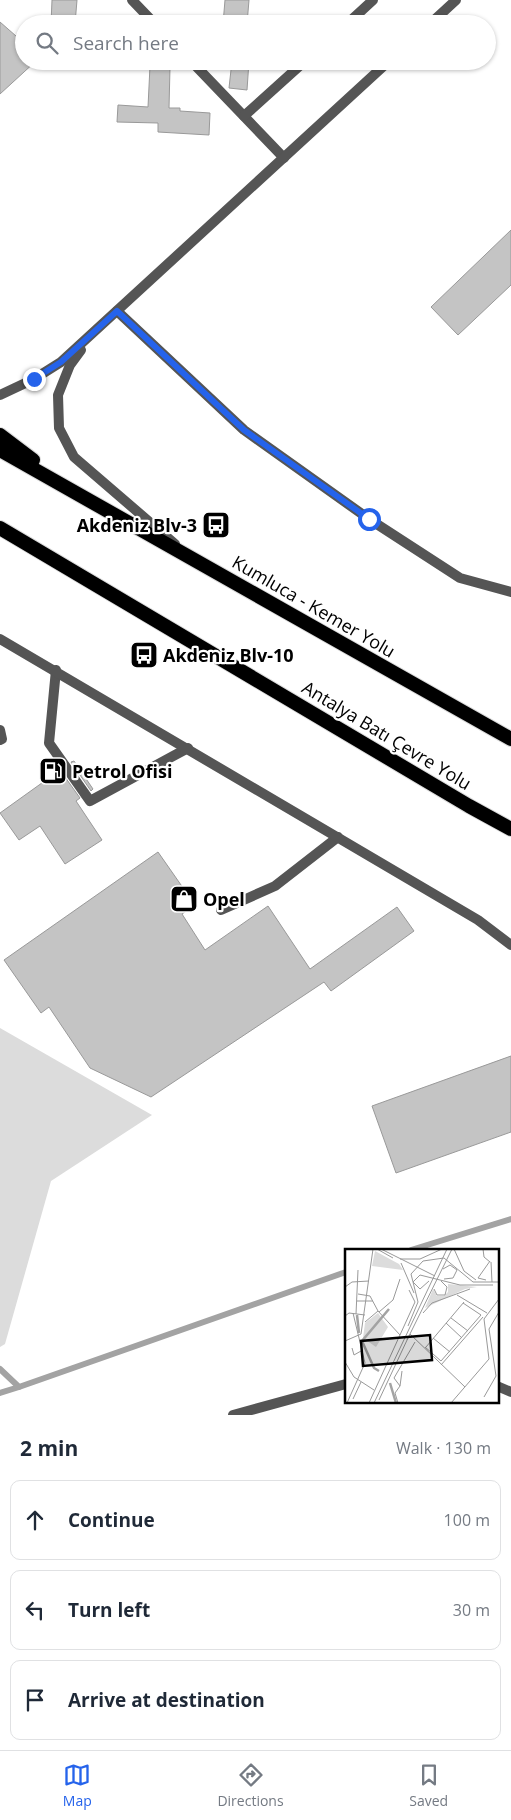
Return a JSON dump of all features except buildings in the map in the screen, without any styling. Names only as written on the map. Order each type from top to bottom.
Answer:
[{"type":"highway","name":"Kumluca - Kemer Yolu","points":[[0,435],[73,491]]},
{"type":"highway","name":"Kumluca - Kemer Yolu","points":[[0,450],[511,739]]},
{"type":"highway","points":[[0,528],[63,566]]},
{"type":"highway","points":[[0,537],[63,566]]},
{"type":"highway","name":"Antalya Batı Çevre Yolu","points":[[63,566],[511,829]]},
{"type":"street","points":[[132,0],[146,15]]},
{"type":"street","points":[[356,15],[373,0]]},
{"type":"street","points":[[440,15],[456,0]]},
{"type":"street","points":[[200,70],[284,158]]},
{"type":"street","points":[[244,116],[295,70]]},
{"type":"street","points":[[0,395],[34,379],[61,362],[379,70]]},
{"type":"street","points":[[117,311],[244,430],[369,519],[460,578],[511,592]]},
{"type":"street","points":[[98,329],[70,364],[58,394],[59,428],[74,458],[190,556]]},
{"type":"street","points":[[0,639],[56,670],[478,920],[511,945]]},
{"type":"street","points":[[56,670],[50,743],[90,801],[188,748]]},
{"type":"street","points":[[0,730],[2,739],[0,740]]},
{"type":"street","points":[[221,910],[274,886],[338,837]]},
{"type":"street","points":[[233,1415],[345,1384]]},
{"type":"street","points":[[498,1386],[511,1392]]},
{"type":"shaded area","points":[[0,1028],[152,1115],[51,1181],[5,1344],[0,1347]]},
{"type":"waterway","points":[[414,1249],[511,1219]]},
{"type":"waterway","points":[[0,1369],[19,1387],[345,1272]]},
{"type":"waterway","points":[[0,1393],[19,1387]]},
{"type":"place","name":"Akdeniz Blv-3","points":[[216,525]]},
{"type":"place","name":"Akdeniz Blv-10","points":[[144,655]]},
{"type":"place","name":"Petrol Ofisi","points":[[53,771]]},
{"type":"place","name":"Opel","points":[[184,899]]},
{"type":"route","points":[[34,379],[61,362],[117,311],[244,430],[369,519]]}]
